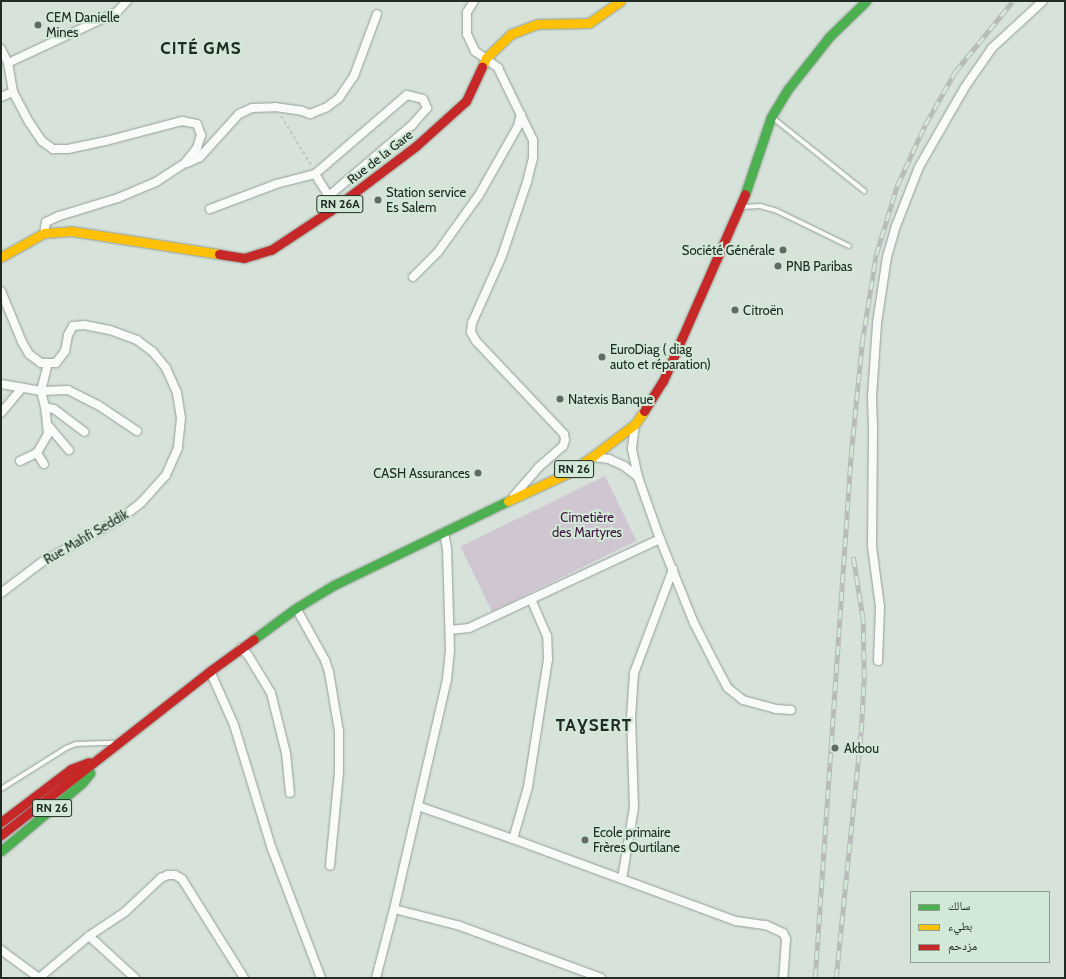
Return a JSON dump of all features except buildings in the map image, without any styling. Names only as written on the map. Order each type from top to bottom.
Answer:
[{"type":"main road","name":"Rue de la Gare","points":[[1,257],[44,233],[71,231],[244,258],[271,250],[330,211],[416,146],[466,102],[486,58],[511,34],[537,24],[589,23],[620,1]]},
{"type":"main road","name":"RN 26","points":[[1,836],[210,671],[296,608],[334,585],[568,472],[592,457],[635,424],[663,381],[740,208],[771,117],[788,89],[806,64],[829,37],[866,1]]},
{"type":"main road","name":"RN 26","points":[[1,822],[71,768],[82,763],[96,760]]},
{"type":"main road","name":"RN 26","points":[[1,851],[82,783],[91,772],[96,760]]},
{"type":"street","points":[[8,63],[117,12],[128,1]]},
{"type":"street","points":[[474,1],[467,12],[467,34],[475,51],[498,68],[533,140],[528,182],[502,256],[472,323],[471,332],[476,341],[564,434],[565,440],[563,446],[539,467],[510,501]]},
{"type":"street","points":[[878,661],[880,607],[872,546],[872,397],[877,323],[887,258],[896,226],[919,167],[965,87],[992,48],[1043,1]]},
{"type":"street","points":[[44,233],[46,222],[59,216],[118,198],[156,182],[185,163],[200,157],[239,114],[252,108],[275,107],[302,111],[310,114],[326,107],[339,98],[354,76],[377,14]]},
{"type":"street","points":[[1,49],[8,63],[13,92],[28,122],[42,141],[53,149],[68,149],[182,122],[197,124],[201,135],[199,142],[197,148],[185,163]]},
{"type":"street","points":[[1,97],[13,92]]},
{"type":"street","points":[[210,209],[276,184],[315,174],[407,94],[423,100],[427,108],[412,125],[329,196]]},
{"type":"street","points":[[412,277],[438,252],[479,195],[518,126],[520,114]]},
{"type":"street","points":[[315,174],[329,196],[330,211]]},
{"type":"street","points":[[1,291],[22,342],[29,354],[40,363],[48,363],[40,391],[45,407],[48,434],[37,453],[20,461]]},
{"type":"street","name":"Rue Mahfi Seddik","points":[[1,593],[42,562],[120,519],[142,502],[166,475],[178,448],[181,418],[177,393],[166,368],[153,352],[138,340],[110,330],[84,325],[73,326],[68,335],[65,351],[56,363],[48,363]]},
{"type":"street","points":[[1,384],[40,391],[68,390],[98,405],[138,430]]},
{"type":"street","points":[[1,413],[22,388]]},
{"type":"street","points":[[45,407],[54,409],[84,432]]},
{"type":"street","points":[[47,424],[69,450]]},
{"type":"street","points":[[635,424],[632,449],[638,477],[660,539],[694,623],[728,688],[743,700],[776,709],[791,710]]},
{"type":"street","points":[[37,453],[44,464]]},
{"type":"street","points":[[592,457],[609,460],[624,466],[638,477]]},
{"type":"street","points":[[376,978],[394,909],[447,679],[450,650],[450,630],[447,549],[444,532]]},
{"type":"street","points":[[450,630],[469,628],[660,539]]},
{"type":"street","points":[[622,879],[634,807],[631,718],[634,673],[673,569]]},
{"type":"street","points":[[513,839],[528,787],[548,659],[547,636],[531,599]]},
{"type":"street","points":[[296,608],[325,660],[329,672],[339,731],[339,779],[330,866]]},
{"type":"street","points":[[241,648],[248,655],[271,693],[286,753],[290,793]]},
{"type":"street","points":[[210,671],[234,725],[272,849],[322,978]]},
{"type":"street","points":[[418,806],[513,839],[736,921],[766,925],[783,933],[786,939],[784,978]]},
{"type":"street","points":[[1,818],[20,808]]},
{"type":"street","points":[[1,950],[39,978],[89,936],[125,912],[161,878],[168,875],[175,875],[182,880],[244,978]]},
{"type":"street","points":[[394,909],[460,926],[601,978]]},
{"type":"street","points":[[89,936],[135,978]]},
{"type":"lane","points":[[771,117],[864,191]]},
{"type":"lane","points":[[740,208],[760,206],[777,211],[849,246]]},
{"type":"lane","points":[[1,789],[66,748],[76,744],[118,743]]},
{"type":"path","points":[[275,107],[315,174]]},
{"type":"green space","name":"Cimetière des Martyres","points":[[605,476],[637,541],[492,611],[460,547]]},
{"type":"railway","points":[[815,978],[851,454],[862,343],[876,255],[897,186],[925,125],[955,72],[1013,1]]},
{"type":"railway","points":[[836,978],[861,732],[864,678],[863,620],[853,557]]},
{"type":"traffic: fast","points":[[745,194],[771,117],[788,89],[829,37],[866,1]]},
{"type":"traffic: fast","points":[[254,639],[296,608],[334,585],[508,501]]},
{"type":"traffic: fast","points":[[1,851],[82,783],[90,773]]},
{"type":"traffic: slow","points":[[482,67],[486,58],[511,34],[537,24],[589,23],[620,1]]},
{"type":"traffic: slow","points":[[1,257],[44,233],[71,231],[219,254]]},
{"type":"traffic: slow","points":[[508,501],[568,473],[592,457],[635,424],[644,411]]},
{"type":"traffic: jam","points":[[219,254],[244,258],[271,250],[330,211],[416,146],[466,101],[482,67]]},
{"type":"traffic: jam","points":[[644,411],[663,381],[745,194]]},
{"type":"traffic: jam","points":[[1,835],[210,671],[254,639]]},
{"type":"traffic: jam","points":[[1,822],[71,769],[89,762]]},
{"type":"place","name":"CEM Danielle Mines","points":[[38,25]]},
{"type":"place","name":"Station service Es Salem","points":[[378,200]]},
{"type":"place","name":"Société Générale","points":[[783,250]]},
{"type":"place","name":"PNB Paribas","points":[[778,266]]},
{"type":"place","name":"Citroën","points":[[735,310]]},
{"type":"place","name":"EuroDiag ( diag auto et réparation)","points":[[602,357]]},
{"type":"place","name":"Natexis Banque","points":[[560,399]]},
{"type":"place","name":"CASH Assurances","points":[[478,473]]},
{"type":"place","name":"Akbou","points":[[835,748]]},
{"type":"place","name":"Ecole primaire Frères Ourtilane","points":[[585,840]]},
{"type":"district","name":"CITÉ GMS","points":[[201,49]]},
{"type":"district","name":"TAƔSERT","points":[[594,726]]}]
